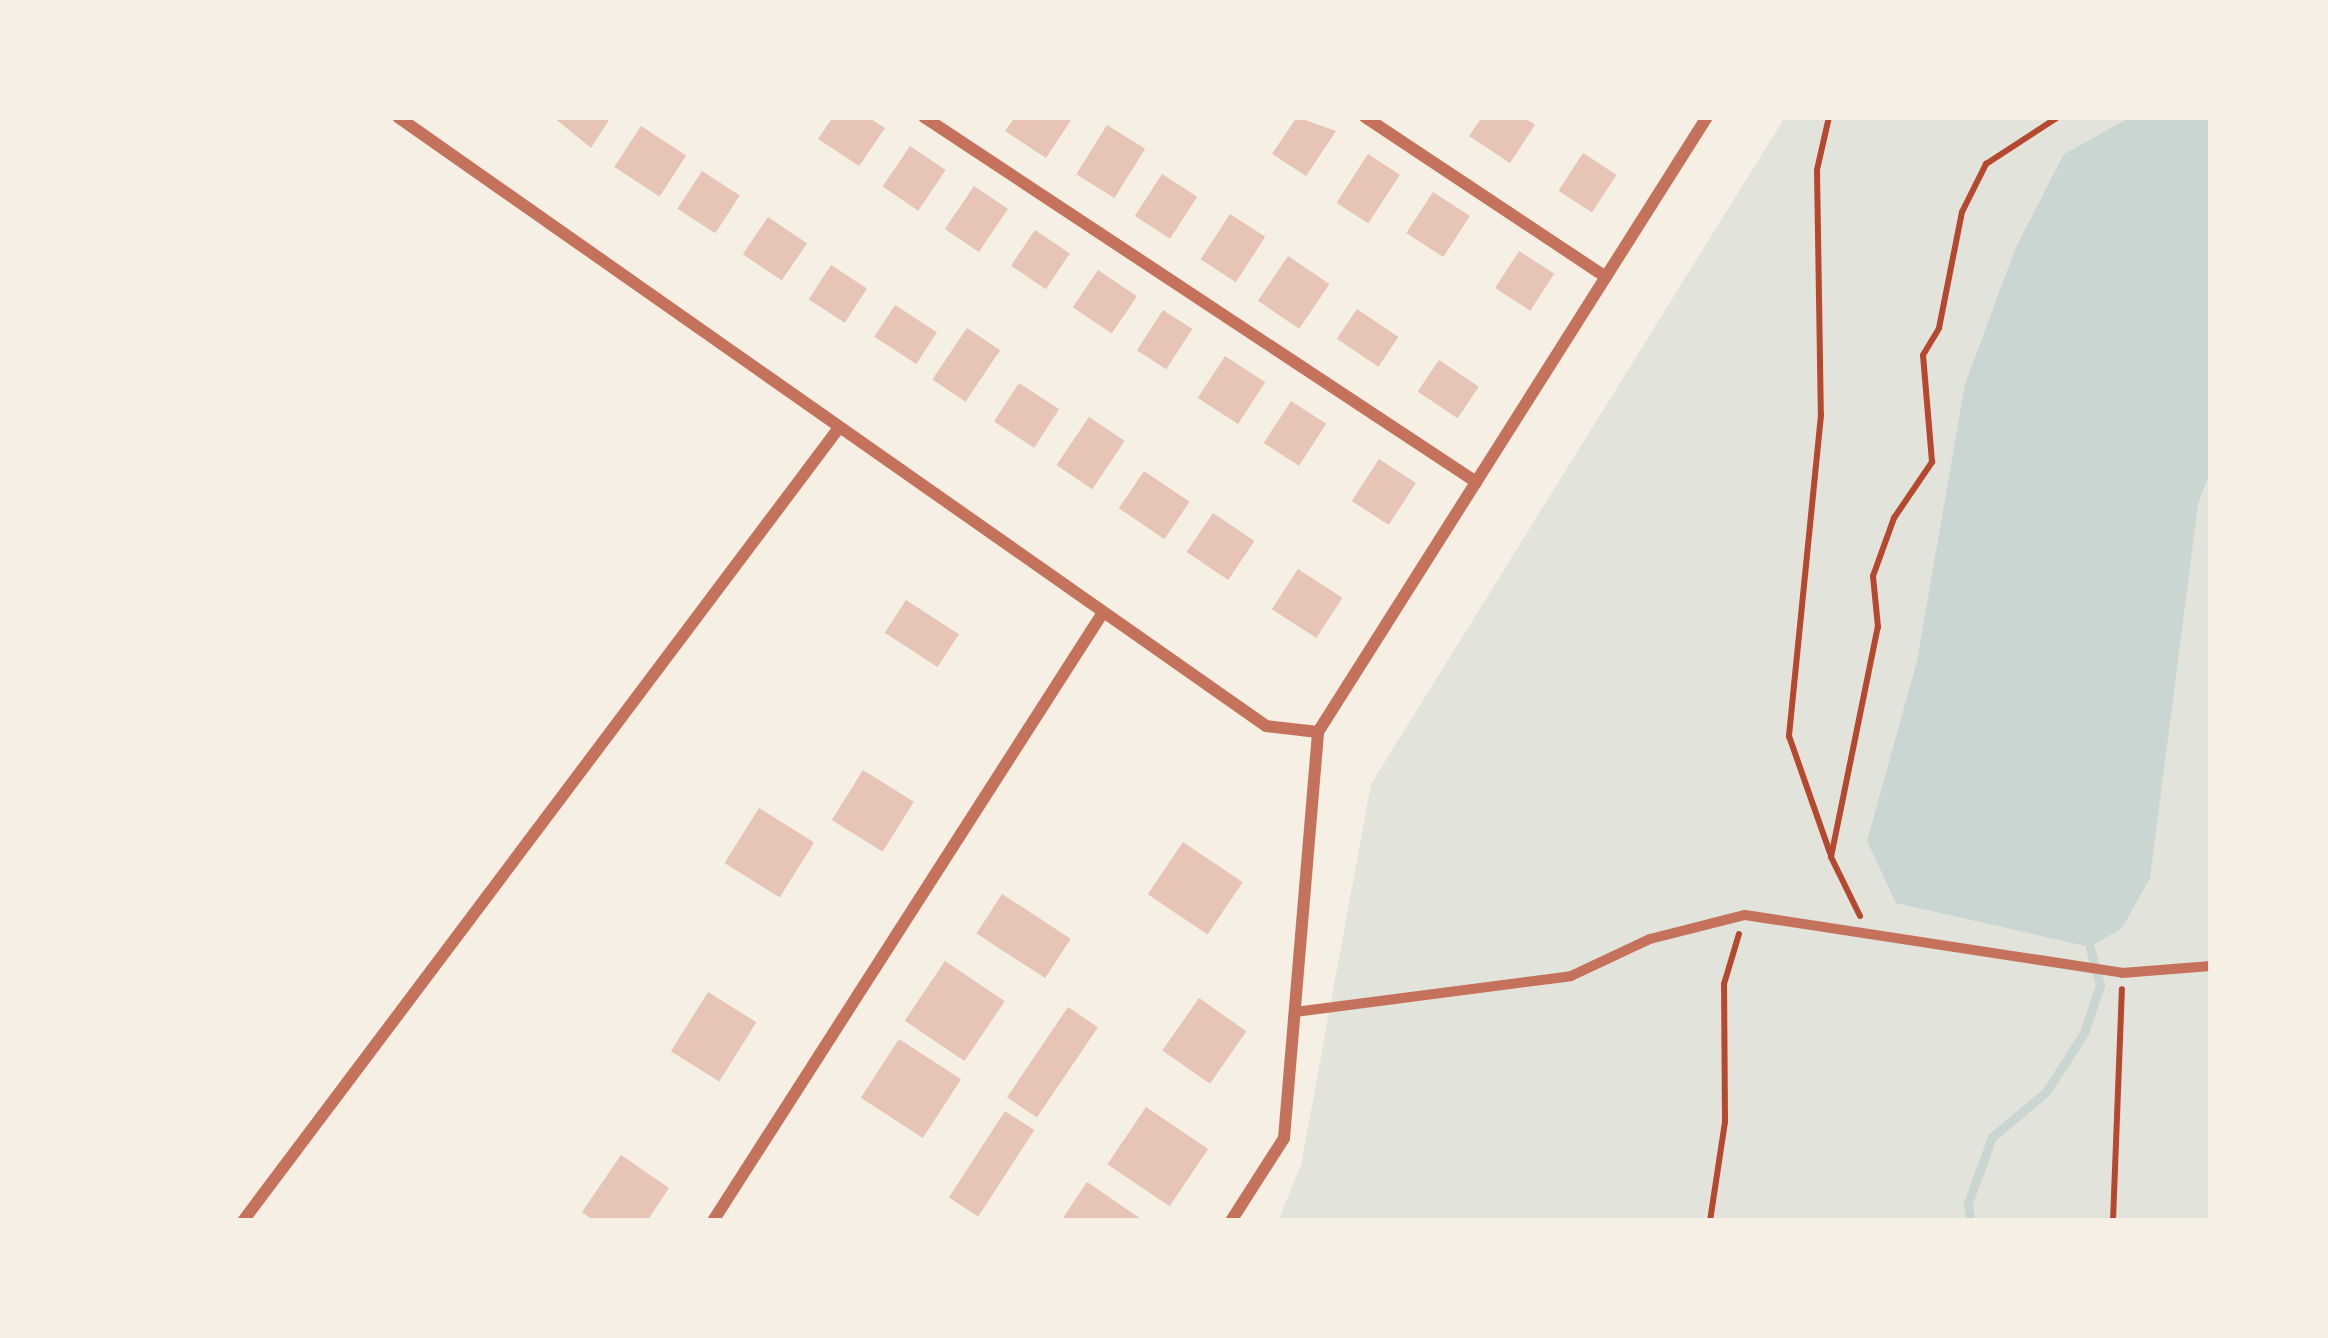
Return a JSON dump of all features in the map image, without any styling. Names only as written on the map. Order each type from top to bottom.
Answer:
[{"type":"street","points":[[398,117],[1266,726],[1318,732]]},
{"type":"street","points":[[924,117],[1476,482]]},
{"type":"street","points":[[1365,117],[1606,277]]},
{"type":"street","points":[[1231,1221],[1284,1138],[1318,732],[1707,117]]},
{"type":"street","points":[[243,1221],[838,429]]},
{"type":"street","points":[[713,1221],[1102,614]]},
{"type":"street","points":[[1295,1012],[1571,976],[1650,939],[1745,915],[2122,973],[2211,966]]},
{"type":"path","points":[[1829,117],[1817,170],[1821,415],[1789,736],[1831,856],[1869,934]]},
{"type":"path","points":[[1831,856],[1878,627],[1874,576],[1894,518],[1932,462],[1923,355],[1939,328],[1962,212],[1986,164],[2058,117]]},
{"type":"path","points":[[1710,1221],[1725,1122],[1724,984],[1745,915]]},
{"type":"path","points":[[2113,1221],[2122,973]]},
{"type":"shaded area","points":[[1785,117],[2211,117],[2211,1221],[1278,1221],[1301,1165],[1371,784]]},
{"type":"shaded area","points":[[2131,117],[2211,117],[2211,468],[2198,505],[2150,878],[2122,928],[2090,947],[1896,903],[1867,841],[1917,661],[1965,384],[2016,247],[2064,154]]},
{"type":"building","points":[[553,117],[611,117],[591,148]]},
{"type":"building","points":[[833,117],[868,117],[885,128],[859,166],[818,139]]},
{"type":"building","points":[[1015,117],[1073,117],[1046,158],[1005,131]]},
{"type":"building","points":[[1297,117],[1336,131],[1306,176],[1272,154]]},
{"type":"building","points":[[1482,117],[1523,117],[1535,125],[1510,163],[1469,136]]},
{"type":"building","points":[[1107,125],[1145,149],[1114,198],[1076,174]]},
{"type":"building","points":[[641,126],[686,155],[660,197],[614,167]]},
{"type":"building","points":[[910,146],[946,170],[918,211],[883,187]]},
{"type":"building","points":[[1583,153],[1617,175],[1592,213],[1558,191]]},
{"type":"building","points":[[1368,154],[1400,175],[1368,223],[1336,203]]},
{"type":"building","points":[[702,171],[740,196],[715,233],[677,209]]},
{"type":"building","points":[[1162,174],[1197,197],[1170,239],[1135,216]]},
{"type":"building","points":[[974,186],[1008,209],[979,252],[945,229]]},
{"type":"building","points":[[1433,192],[1470,216],[1443,257],[1406,233]]},
{"type":"building","points":[[1230,214],[1265,237],[1236,282],[1201,259]]},
{"type":"building","points":[[768,217],[807,243],[782,281],[743,254]]},
{"type":"building","points":[[1035,230],[1070,253],[1046,289],[1011,266]]},
{"type":"building","points":[[1519,251],[1554,274],[1530,311],[1495,288]]},
{"type":"building","points":[[1288,256],[1329,284],[1299,329],[1258,301]]},
{"type":"building","points":[[831,265],[867,288],[845,323],[809,299]]},
{"type":"building","points":[[1098,270],[1137,296],[1112,334],[1073,307]]},
{"type":"building","points":[[895,305],[937,332],[916,364],[874,337]]},
{"type":"building","points":[[1357,309],[1398,337],[1378,367],[1337,339]]},
{"type":"building","points":[[1163,310],[1192,329],[1166,369],[1137,350]]},
{"type":"building","points":[[967,328],[1000,350],[965,402],[932,379]]},
{"type":"building","points":[[1225,356],[1265,382],[1238,424],[1198,398]]},
{"type":"building","points":[[1439,360],[1479,387],[1458,418],[1418,392]]},
{"type":"building","points":[[1019,383],[1059,409],[1034,448],[994,422]]},
{"type":"building","points":[[1291,401],[1326,424],[1299,466],[1264,443]]},
{"type":"building","points":[[1089,417],[1125,441],[1092,489],[1057,465]]},
{"type":"building","points":[[1379,459],[1416,483],[1389,525],[1352,501]]},
{"type":"building","points":[[1144,471],[1190,502],[1164,539],[1119,508]]},
{"type":"building","points":[[1213,513],[1254,541],[1228,580],[1187,552]]},
{"type":"building","points":[[1298,569],[1342,598],[1316,638],[1272,609]]},
{"type":"building","points":[[906,600],[959,634],[938,667],[885,633]]},
{"type":"building","points":[[863,770],[914,802],[883,852],[832,820]]},
{"type":"building","points":[[759,808],[814,842],[780,898],[725,863]]},
{"type":"building","points":[[1183,842],[1243,882],[1207,934],[1148,894]]},
{"type":"building","points":[[1002,894],[1071,939],[1045,978],[976,933]]},
{"type":"building","points":[[945,961],[1005,1001],[964,1061],[905,1021]]},
{"type":"building","points":[[708,992],[756,1022],[719,1082],[671,1051]]},
{"type":"building","points":[[1199,998],[1247,1031],[1210,1084],[1162,1050]]},
{"type":"building","points":[[1068,1007],[1098,1027],[1037,1117],[1007,1097]]},
{"type":"building","points":[[899,1039],[961,1079],[923,1138],[861,1098]]},
{"type":"building","points":[[1146,1107],[1208,1149],[1170,1206],[1107,1164]]},
{"type":"building","points":[[1005,1111],[1034,1130],[978,1216],[949,1197]]},
{"type":"building","points":[[621,1155],[669,1188],[647,1221],[594,1221],[582,1212]]},
{"type":"building","points":[[1087,1182],[1144,1221],[1061,1221]]},
{"type":"waterway","points":[[1970,1221],[1968,1203],[1992,1137],[2046,1092],[2084,1033],[2100,985],[2090,947]]}]
